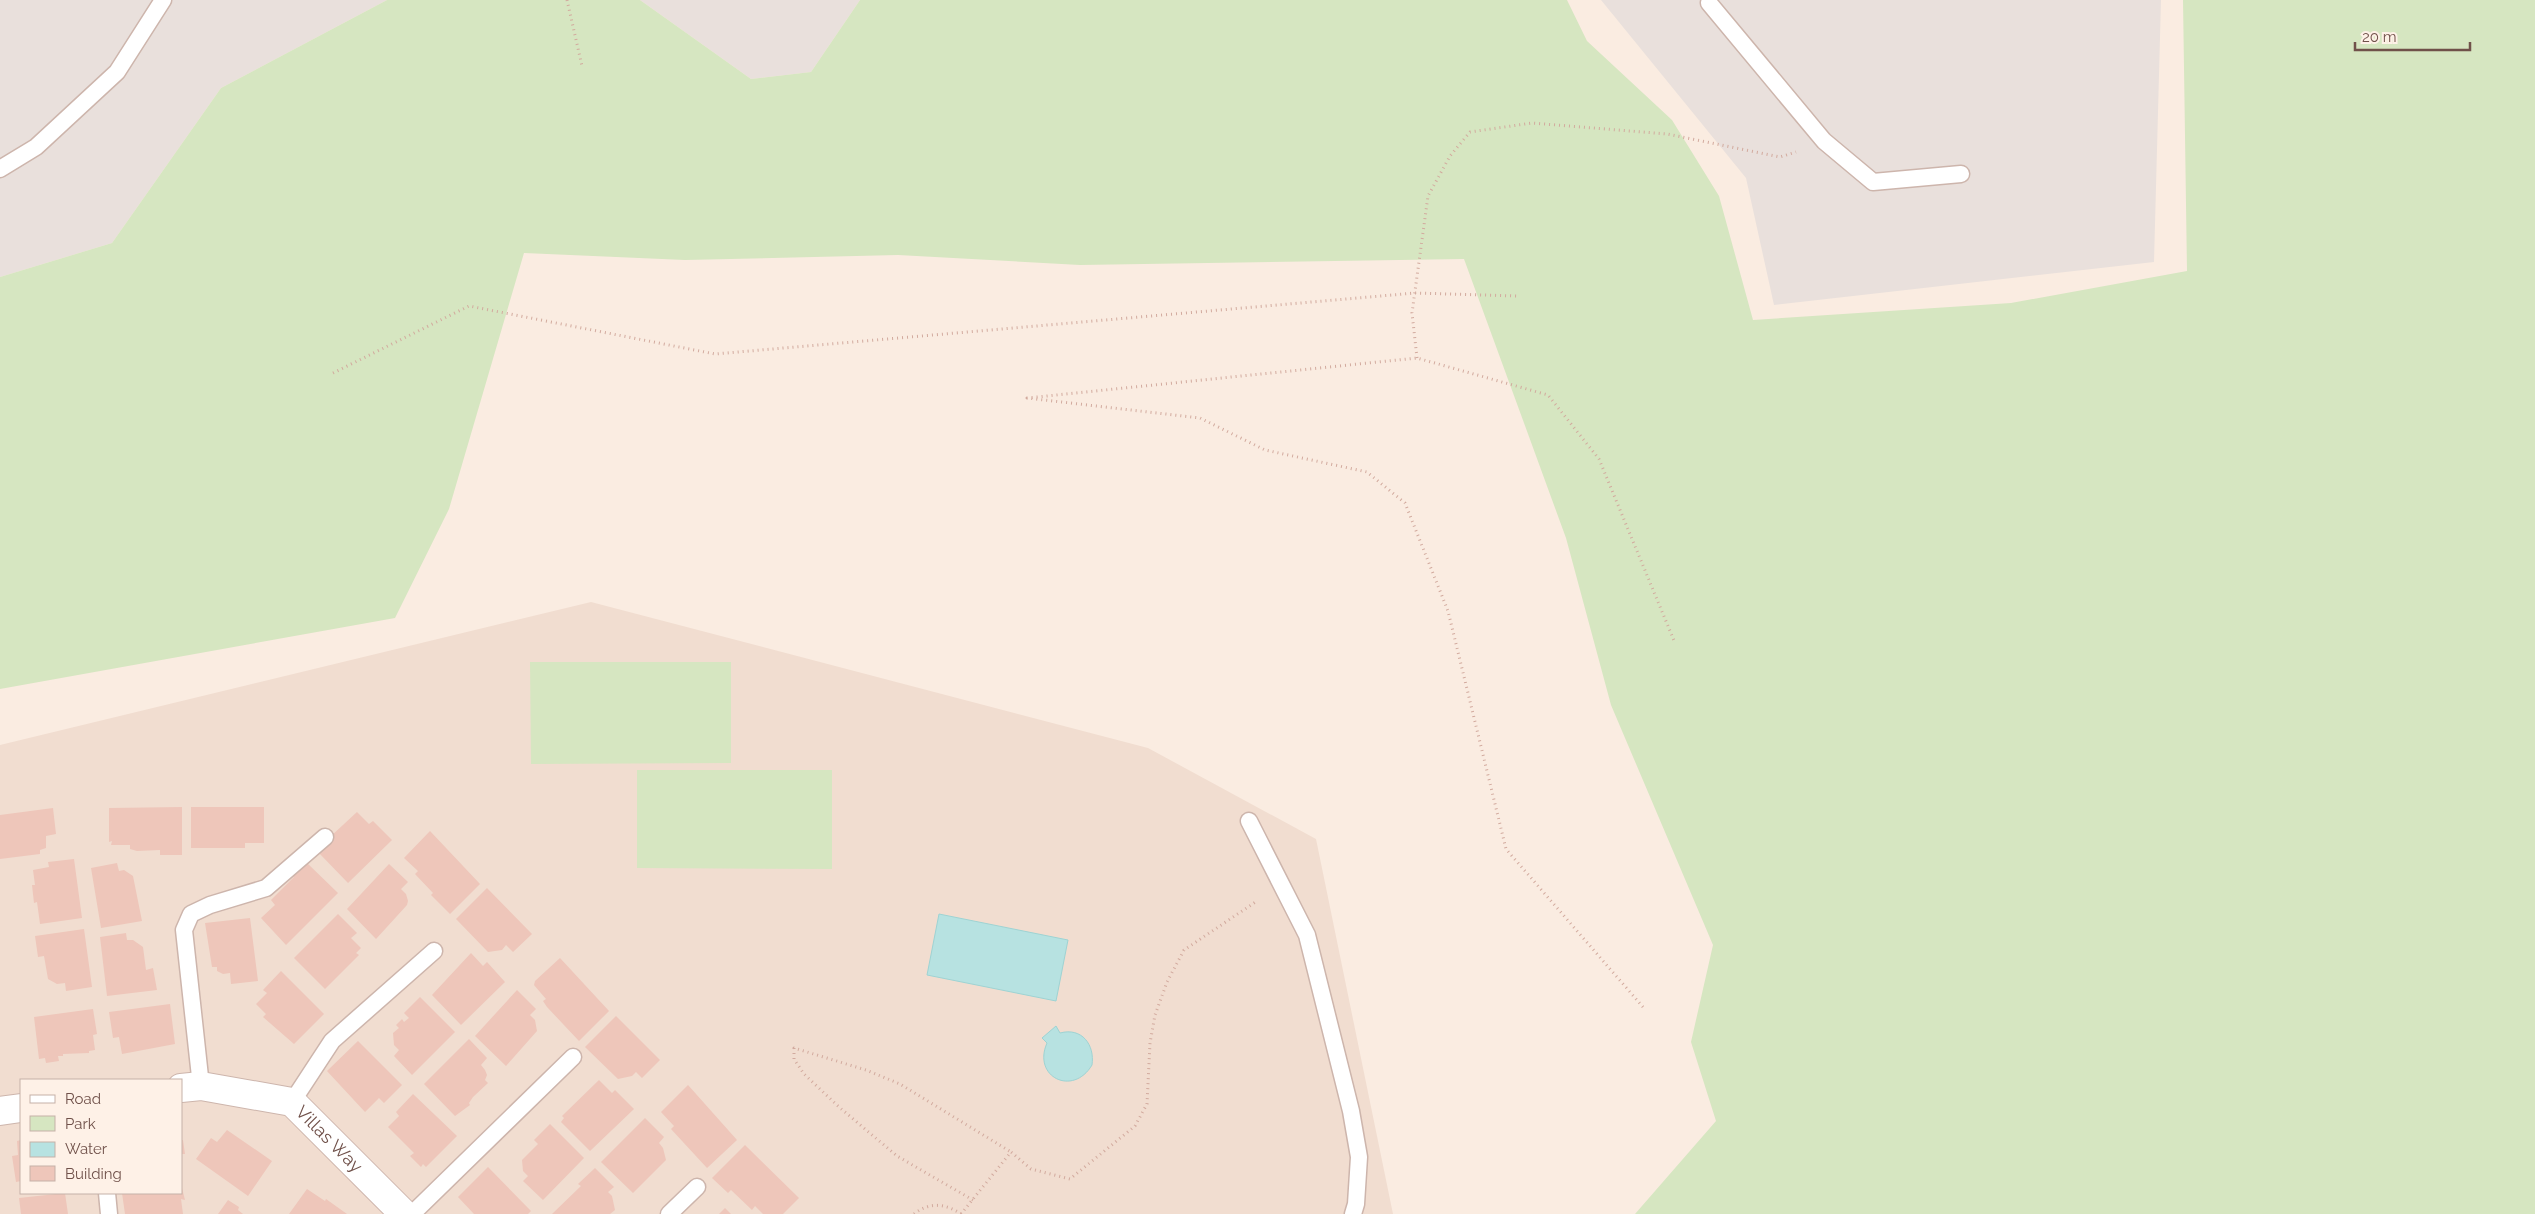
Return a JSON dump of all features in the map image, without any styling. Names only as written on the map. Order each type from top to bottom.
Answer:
[{"type":"street","name":"Villas Way","points":[[191,1087],[292,1102],[404,1214]]},
{"type":"street","points":[[0,1111],[20,1108]]},
{"type":"lane","points":[[0,169],[36,147],[117,72],[163,0]]},
{"type":"lane","points":[[1708,1],[1824,141],[1873,182],[1961,174]]},
{"type":"lane","points":[[1249,821],[1307,935],[1351,1111],[1359,1157],[1356,1204],[1352,1214]]},
{"type":"lane","points":[[191,1087],[184,930],[191,914],[210,904],[266,888],[325,837]]},
{"type":"lane","points":[[292,1102],[332,1041],[434,951]]},
{"type":"lane","points":[[412,1214],[573,1057]]},
{"type":"lane","points":[[670,1214],[698,1187]]},
{"type":"lane","points":[[107,1194],[109,1214]]},
{"type":"path","points":[[567,0],[582,66]]},
{"type":"path","points":[[1417,358],[1412,314],[1428,196],[1450,156],[1470,132],[1532,123],[1638,131],[1667,134],[1780,157],[1824,141]]},
{"type":"path","points":[[333,373],[469,306],[715,354],[1415,293],[1517,296]]},
{"type":"path","points":[[1643,1007],[1506,849],[1448,611],[1404,503],[1367,472],[1264,450],[1200,418],[1027,398],[1417,358],[1548,395],[1599,459],[1675,643]]},
{"type":"path","points":[[973,1200],[897,1156],[839,1107],[804,1074],[794,1059],[794,1048],[866,1070],[900,1084],[1011,1152],[1030,1169],[1070,1179],[1135,1126],[1147,1104],[1150,1043],[1155,1015],[1167,982],[1184,950],[1282,885]]},
{"type":"path","points":[[914,1214],[921,1208],[942,1205],[961,1214],[1011,1152]]},
{"type":"shaded area","points":[[0,0],[387,0],[221,88],[112,243],[0,277]]},
{"type":"shaded area","points":[[640,0],[860,0],[811,72],[751,79]]},
{"type":"shaded area","points":[[1601,0],[2161,0],[2154,262],[1774,305],[1746,178]]},
{"type":"shaded area","points":[[591,602],[1148,748],[1316,839],[1393,1214],[0,1214],[0,745]]},
{"type":"green space","points":[[387,0],[640,0],[751,79],[811,72],[860,0],[1567,0],[1587,41],[1672,120],[1719,196],[1753,320],[2011,303],[2187,271],[2183,0],[2535,0],[2535,1214],[1635,1214],[1716,1121],[1691,1042],[1713,945],[1611,705],[1566,538],[1464,259],[1080,265],[898,255],[685,260],[524,253],[449,509],[395,618],[0,689],[0,277],[112,243],[221,88]]},
{"type":"green space","points":[[530,662],[731,662],[731,763],[531,764]]},
{"type":"green space","points":[[637,770],[832,770],[832,869],[637,868]]},
{"type":"water","points":[[939,914],[1068,940],[1056,1001],[927,975]]},
{"type":"water","points":[[1056,1026],[1060,1033],[1068,1032],[1081,1035],[1089,1045],[1092,1065],[1084,1075],[1075,1080],[1065,1081],[1057,1079],[1045,1065],[1044,1055],[1047,1043],[1042,1038]]},
{"type":"building","points":[[182,807],[182,855],[160,855],[160,850],[137,851],[130,849],[130,845],[111,845],[112,841],[109,842],[109,808]]},
{"type":"building","points":[[191,807],[264,807],[264,843],[245,843],[245,848],[191,848]]},
{"type":"building","points":[[53,808],[56,834],[46,836],[46,848],[40,850],[40,854],[0,859],[0,815]]},
{"type":"building","points":[[357,812],[369,824],[373,821],[392,840],[348,883],[319,853],[333,840],[330,837]]},
{"type":"building","points":[[430,831],[480,884],[450,914],[431,895],[433,893],[415,874],[418,871],[404,858]]},
{"type":"building","points":[[74,859],[82,918],[40,924],[37,902],[34,903],[32,885],[35,885],[33,870],[49,867],[48,862]]},
{"type":"building","points":[[117,863],[119,871],[124,870],[133,876],[142,921],[101,928],[91,868]]},
{"type":"building","points":[[307,863],[338,893],[286,945],[261,918],[275,905],[271,900],[294,877],[289,872]]},
{"type":"building","points":[[389,864],[408,882],[401,889],[406,894],[408,901],[407,905],[376,939],[347,909]]},
{"type":"building","points":[[487,888],[532,934],[513,952],[506,945],[502,950],[488,952],[456,919]]},
{"type":"building","points":[[338,914],[357,933],[351,938],[361,948],[356,953],[359,955],[325,989],[294,958]]},
{"type":"building","points":[[250,918],[258,981],[231,984],[230,973],[223,974],[217,971],[217,967],[212,967],[205,923]]},
{"type":"building","points":[[84,929],[92,987],[66,991],[65,983],[57,984],[48,979],[44,956],[38,957],[35,936]]},
{"type":"building","points":[[126,933],[127,940],[133,940],[143,947],[146,970],[153,968],[157,990],[107,996],[100,937]]},
{"type":"building","points":[[471,953],[483,966],[487,962],[505,982],[461,1025],[432,995]]},
{"type":"building","points":[[560,958],[609,1011],[579,1041],[547,1007],[543,1001],[546,999],[534,985],[535,981]]},
{"type":"building","points":[[281,971],[324,1014],[294,1044],[263,1017],[266,1014],[256,1004],[267,993],[263,990]]},
{"type":"building","points":[[517,990],[536,1009],[530,1015],[535,1020],[537,1031],[506,1066],[475,1036]]},
{"type":"building","points":[[420,997],[455,1032],[412,1075],[394,1056],[399,1050],[394,1045],[393,1033],[399,1028],[396,1025],[402,1019],[404,1022],[409,1018],[404,1013]]},
{"type":"building","points":[[170,1004],[175,1044],[122,1054],[119,1037],[113,1038],[109,1012]]},
{"type":"building","points":[[93,1009],[97,1034],[93,1035],[95,1050],[89,1051],[89,1053],[63,1054],[63,1056],[58,1056],[59,1061],[46,1063],[45,1058],[39,1059],[34,1017]]},
{"type":"building","points":[[616,1016],[660,1060],[642,1078],[636,1072],[632,1076],[618,1079],[585,1047]]},
{"type":"building","points":[[469,1039],[487,1058],[481,1065],[487,1075],[485,1080],[488,1083],[473,1097],[469,1103],[470,1105],[455,1116],[424,1084]]},
{"type":"building","points":[[358,1041],[402,1085],[384,1103],[379,1098],[365,1112],[327,1071]]},
{"type":"building","points":[[599,1080],[612,1093],[615,1090],[634,1109],[590,1151],[561,1122],[564,1118],[562,1116]]},
{"type":"building","points":[[688,1085],[737,1140],[707,1168],[671,1129],[674,1126],[661,1112]]},
{"type":"building","points":[[413,1094],[457,1136],[426,1167],[423,1164],[421,1167],[410,1156],[414,1153],[388,1127],[399,1116],[396,1112]]},
{"type":"building","points":[[645,1118],[664,1137],[659,1143],[663,1148],[666,1160],[633,1193],[601,1162]]},
{"type":"building","points":[[550,1124],[584,1158],[543,1200],[523,1181],[528,1176],[523,1171],[522,1160],[538,1144],[534,1140]]},
{"type":"building","points":[[227,1130],[272,1161],[248,1196],[196,1159],[211,1138],[217,1142]]},
{"type":"building","points":[[20,1140],[20,1181],[16,1182],[12,1156],[18,1155],[17,1141]]},
{"type":"building","points":[[182,1140],[183,1140],[185,1154],[182,1154]]},
{"type":"building","points":[[745,1145],[799,1198],[783,1214],[763,1214],[755,1206],[752,1210],[731,1190],[728,1193],[712,1178]]},
{"type":"building","points":[[488,1167],[531,1211],[528,1214],[474,1214],[458,1197]]},
{"type":"building","points":[[595,1168],[614,1187],[608,1192],[612,1196],[615,1210],[610,1214],[552,1214],[581,1186],[578,1184]]},
{"type":"building","points":[[182,1188],[185,1200],[181,1199],[183,1214],[125,1214],[122,1194],[182,1194]]},
{"type":"building","points":[[307,1189],[325,1201],[326,1199],[347,1214],[289,1214]]},
{"type":"building","points":[[65,1194],[68,1214],[21,1214],[19,1198]]},
{"type":"building","points":[[228,1200],[239,1207],[238,1210],[243,1214],[218,1214]]},
{"type":"building","points":[[725,1208],[731,1214],[719,1214]]}]
